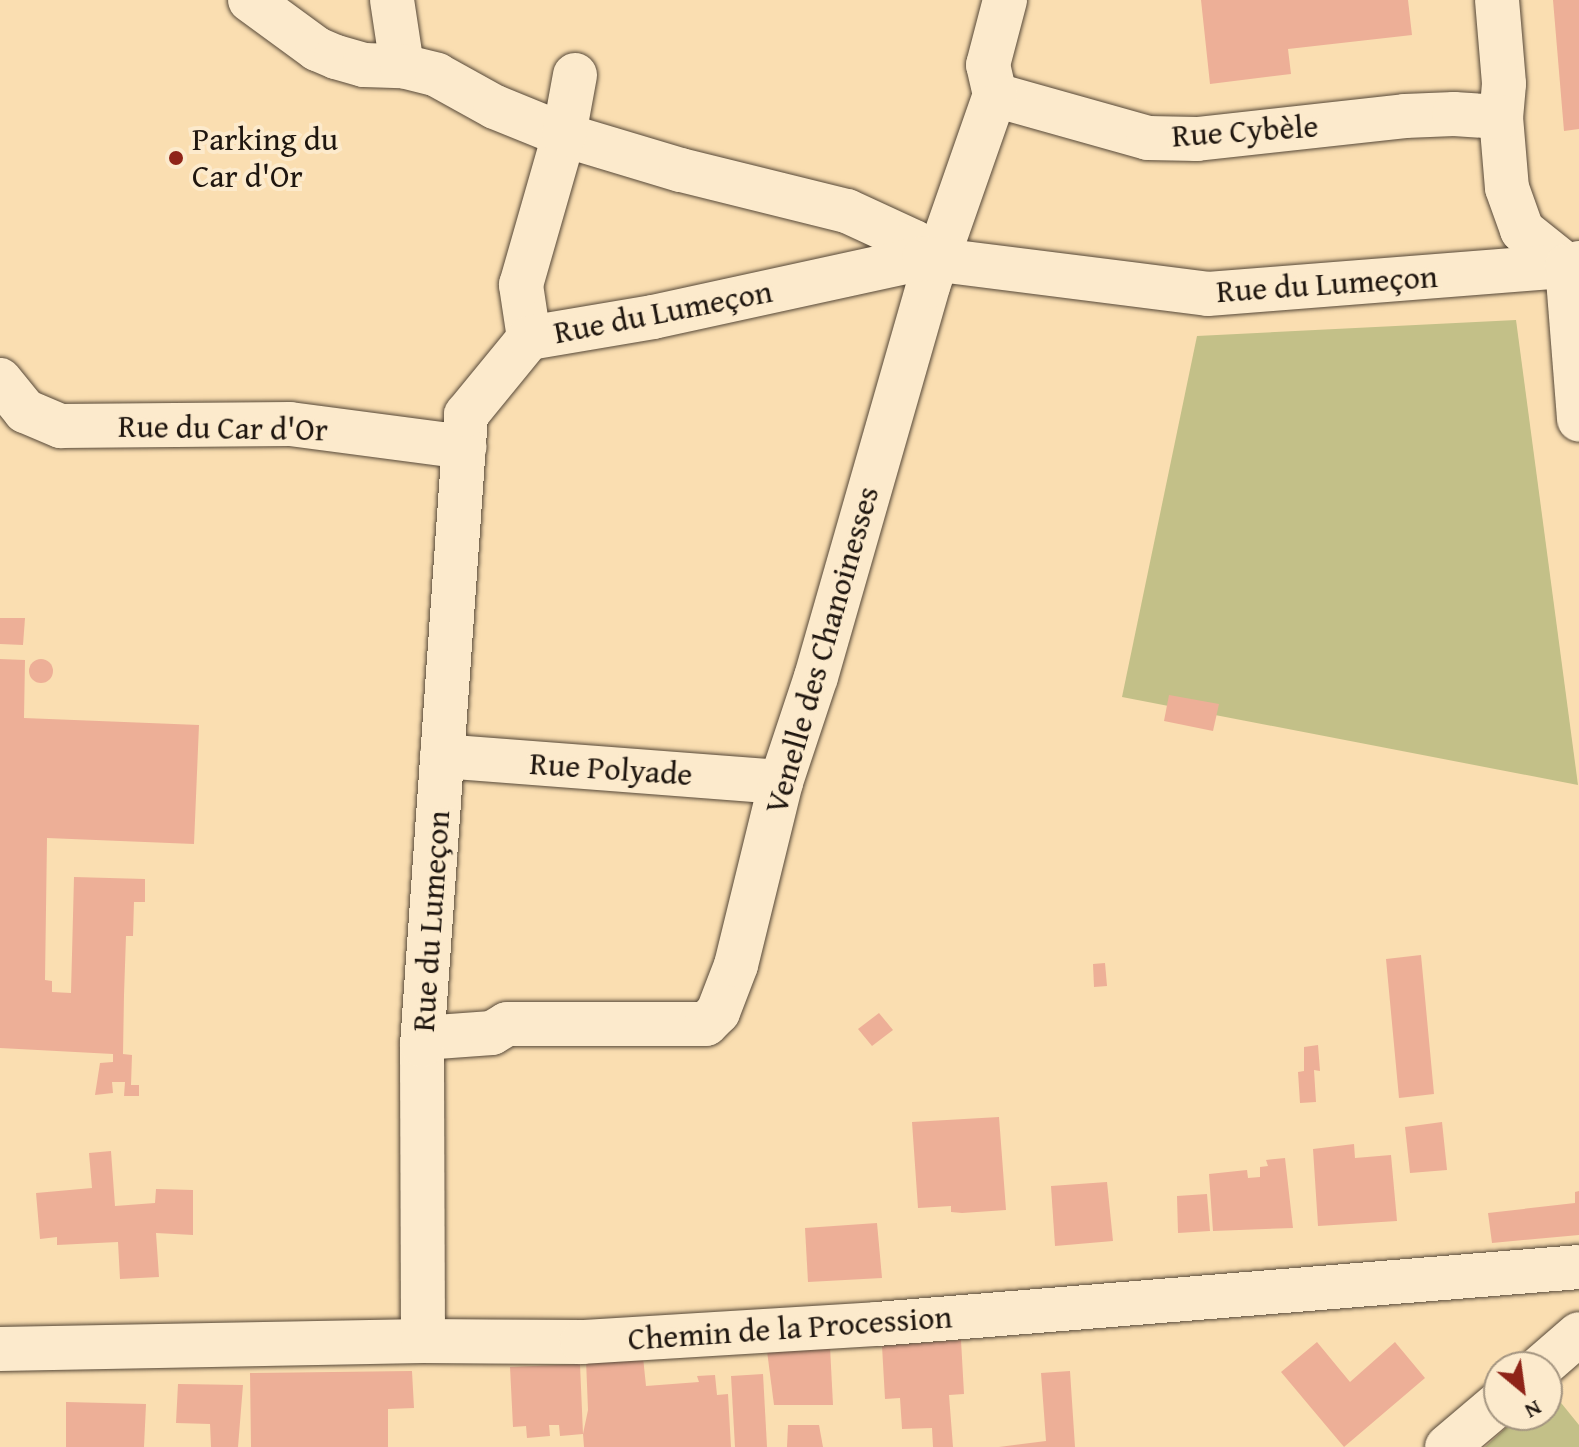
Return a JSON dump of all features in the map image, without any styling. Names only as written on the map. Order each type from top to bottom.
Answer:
[{"type":"street","points":[[250,0],[326,53],[364,65],[402,66],[437,75],[495,107],[564,135],[681,170],[847,211],[914,242],[938,260]]},
{"type":"street","points":[[392,0],[402,66]]},
{"type":"street","name":"Venelle des Chanoinesses","points":[[423,1038],[492,1033],[507,1024],[706,1024],[718,1012],[736,965],[781,782],[816,677],[938,260],[995,95],[988,65],[1005,0]]},
{"type":"street","points":[[1497,0],[1504,84],[1501,117],[1507,188],[1522,230],[1573,264],[1579,420]]},
{"type":"street","points":[[529,338],[521,285],[564,135],[575,75]]},
{"type":"street","name":"Rue Cybèle","points":[[995,95],[1148,138],[1197,139],[1405,116],[1454,114],[1501,117]]},
{"type":"street","name":"Rue du Lumeçon","points":[[423,1341],[423,1038],[466,415],[529,338],[653,317],[924,258],[1208,294],[1573,264]]},
{"type":"street","name":"Rue du Car d'Or","points":[[0,380],[25,411],[61,426],[290,424],[464,447]]},
{"type":"street","name":"Rue Polyade","points":[[442,756],[781,782]]},
{"type":"street","name":"Chemin de la Procession","points":[[0,1349],[423,1341],[582,1342],[862,1325],[1579,1267]]},
{"type":"street","points":[[1559,1351],[1579,1334]]},
{"type":"street","points":[[1447,1447],[1483,1417]]},
{"type":"shaded area","points":[[1516,320],[1578,785],[1122,697],[1197,336]]},
{"type":"shaded area","points":[[1563,1405],[1579,1425],[1579,1447],[1485,1447],[1502,1431],[1563,1431]]},
{"type":"building","points":[[1201,0],[1408,0],[1412,35],[1288,49],[1291,74],[1210,84]]},
{"type":"building","points":[[1553,0],[1579,0],[1579,129],[1564,131]]},
{"type":"building","points":[[0,618],[25,618],[23,645],[0,644]]},
{"type":"building","points":[[0,659],[25,660],[24,718],[199,725],[194,844],[47,838],[45,980],[52,981],[52,992],[71,993],[74,877],[145,879],[145,902],[134,902],[133,936],[126,936],[124,995],[123,1054],[132,1055],[131,1085],[139,1085],[139,1096],[124,1096],[125,1082],[112,1082],[113,1093],[95,1095],[100,1063],[113,1062],[113,1054],[0,1048]]},
{"type":"building","points":[[41,659],[52,666],[53,671],[46,682],[41,683],[30,676],[29,671],[36,660]]},
{"type":"building","points":[[1169,695],[1219,704],[1213,731],[1164,721]]},
{"type":"building","points":[[1421,955],[1434,1094],[1399,1098],[1386,959]]},
{"type":"building","points":[[1105,963],[1107,986],[1094,987],[1093,964]]},
{"type":"building","points":[[879,1013],[893,1030],[872,1046],[858,1029]]},
{"type":"building","points":[[1318,1045],[1320,1071],[1314,1070],[1316,1102],[1300,1103],[1298,1072],[1304,1071],[1304,1047]]},
{"type":"building","points":[[999,1117],[1006,1210],[962,1213],[951,1212],[951,1206],[918,1208],[912,1122]]},
{"type":"building","points":[[1442,1122],[1447,1170],[1410,1173],[1405,1127]]},
{"type":"building","points":[[1354,1144],[1355,1158],[1391,1155],[1397,1221],[1318,1226],[1313,1149]]},
{"type":"building","points":[[111,1151],[115,1206],[155,1203],[156,1189],[193,1190],[193,1235],[156,1233],[159,1277],[120,1279],[118,1242],[57,1245],[57,1237],[40,1239],[36,1193],[92,1188],[89,1153]]},
{"type":"building","points":[[1285,1158],[1293,1228],[1213,1231],[1209,1174],[1247,1170],[1248,1178],[1260,1177],[1260,1167],[1268,1166],[1266,1160]]},
{"type":"building","points":[[1107,1182],[1113,1241],[1055,1246],[1051,1186]]},
{"type":"building","points":[[1579,1191],[1579,1235],[1492,1243],[1488,1213],[1575,1203],[1575,1192]]},
{"type":"building","points":[[1207,1194],[1210,1231],[1178,1233],[1177,1196]]},
{"type":"building","points":[[877,1223],[882,1278],[808,1282],[805,1228]]},
{"type":"building","points":[[961,1340],[964,1394],[949,1395],[953,1447],[933,1447],[932,1428],[902,1429],[900,1398],[885,1399],[882,1346]]},
{"type":"building","points":[[1317,1342],[1350,1382],[1395,1342],[1425,1378],[1344,1447],[1281,1372]]},
{"type":"building","points":[[830,1347],[833,1405],[774,1405],[767,1351]]},
{"type":"building","points":[[643,1357],[646,1386],[699,1382],[697,1376],[715,1375],[717,1395],[728,1394],[731,1447],[584,1447],[588,1410],[586,1360]]},
{"type":"building","points":[[580,1364],[583,1434],[560,1436],[559,1425],[549,1425],[550,1436],[527,1438],[526,1426],[513,1427],[510,1367]]},
{"type":"building","points":[[412,1371],[414,1408],[388,1409],[388,1447],[251,1447],[250,1373]]},
{"type":"building","points":[[1070,1371],[1075,1447],[999,1447],[1046,1441],[1041,1373]]},
{"type":"building","points":[[763,1374],[767,1447],[735,1447],[731,1376]]},
{"type":"building","points":[[178,1384],[243,1385],[238,1447],[211,1447],[210,1424],[176,1423]]},
{"type":"building","points":[[66,1402],[146,1404],[144,1447],[66,1447]]},
{"type":"building","points":[[788,1425],[819,1425],[823,1447],[787,1447]]},
{"type":"place","name":"Parking du Car d'Or","points":[[176,158]]}]
